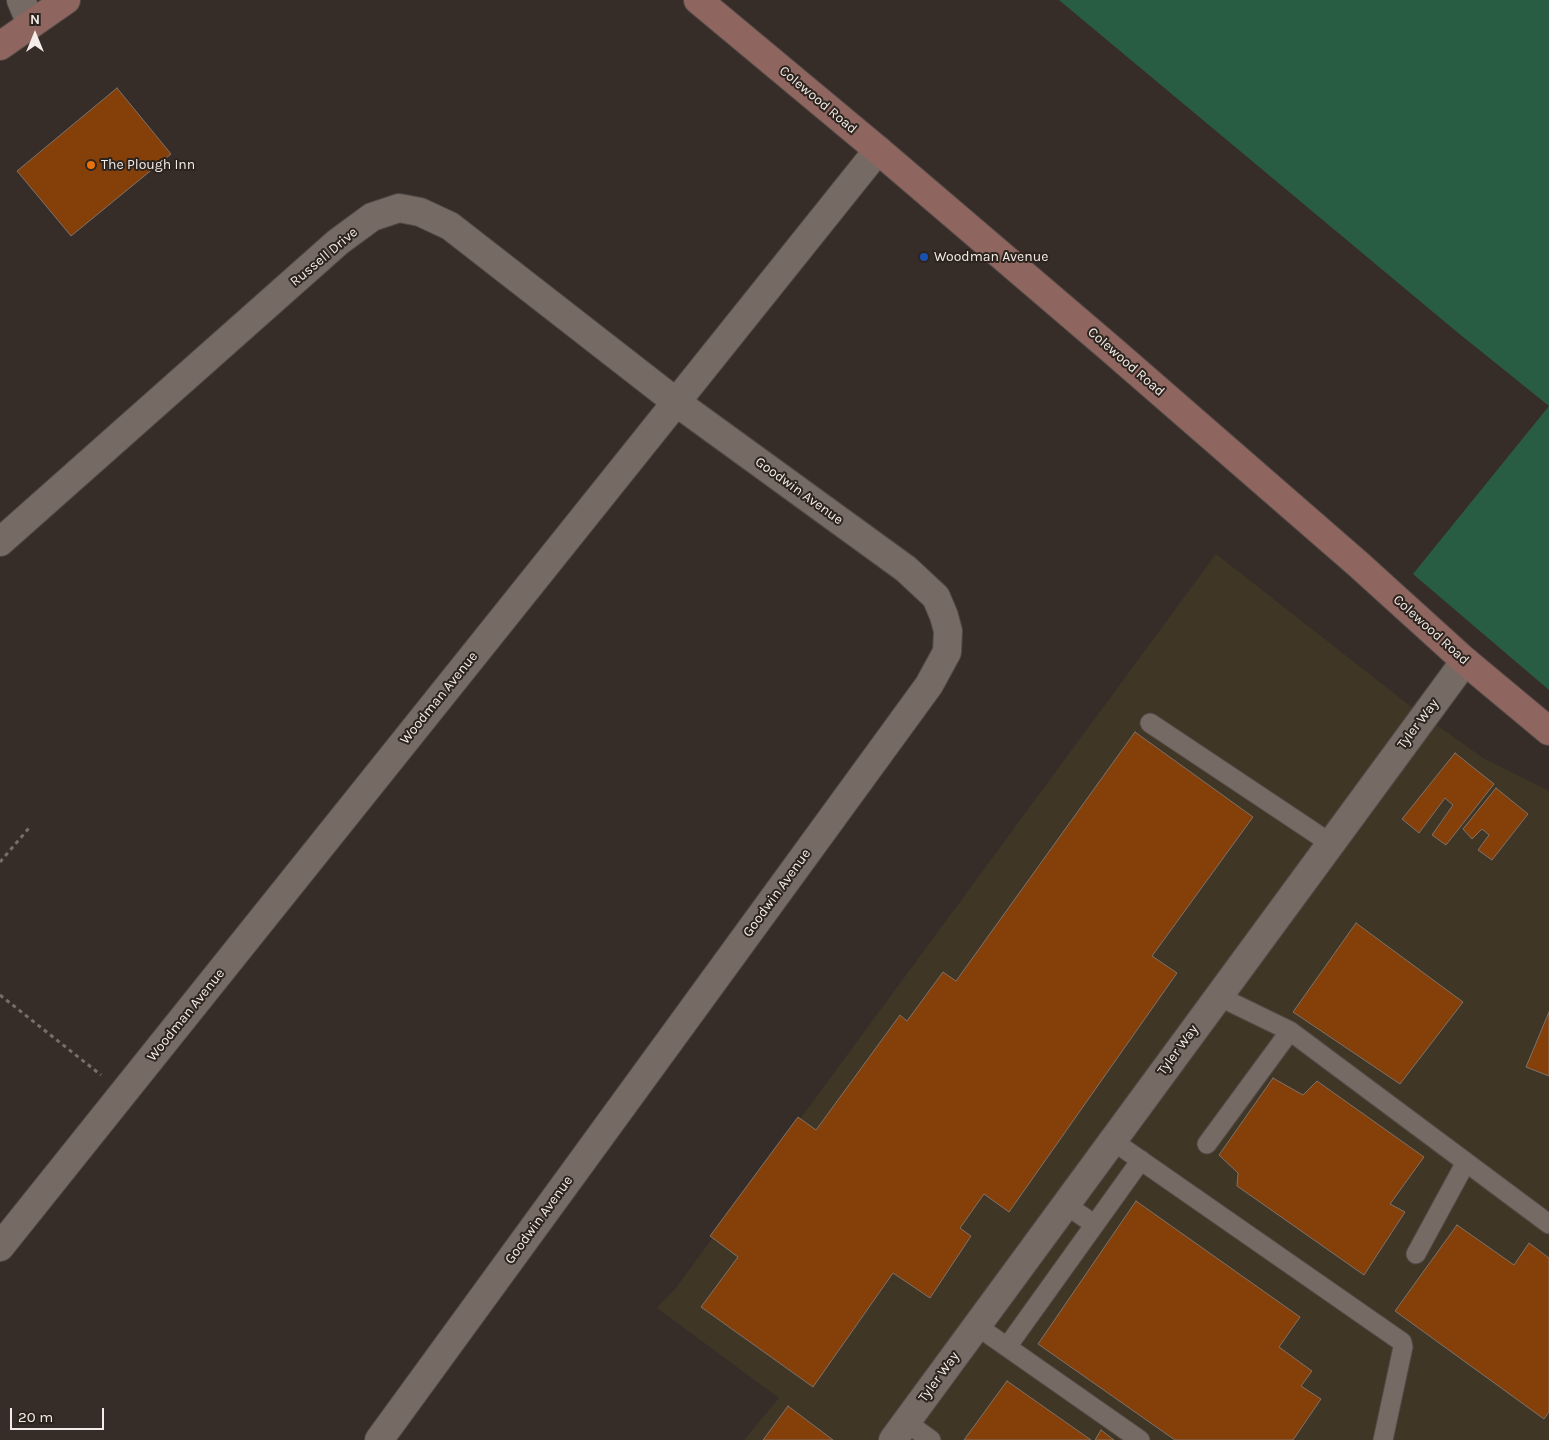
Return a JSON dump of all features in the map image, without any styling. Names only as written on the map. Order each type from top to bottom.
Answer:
[{"type":"main road","points":[[0,46],[26,12],[66,0]]},
{"type":"main road","name":"Colewood Road","points":[[698,0],[878,150],[1351,557],[1465,661],[1549,731]]},
{"type":"street","name":"Woodman Avenue","points":[[0,1247],[878,150]]},
{"type":"street","name":"Russell Drive","points":[[0,542],[338,242],[372,217],[399,208],[420,212],[450,226],[676,402]]},
{"type":"street","name":"Goodwin Avenue","points":[[379,1440],[923,693],[947,652],[948,631],[936,597],[906,569],[676,402]]},
{"type":"street","name":"Tyler Way","points":[[900,1431],[1465,661]]},
{"type":"lane","points":[[1150,723],[1330,844]]},
{"type":"lane","points":[[1218,996],[1290,1031],[1549,1224]]},
{"type":"lane","points":[[1207,1144],[1290,1031]]},
{"type":"lane","points":[[1113,1140],[1402,1342],[1403,1347],[1383,1440]]},
{"type":"lane","points":[[1007,1347],[1141,1160]]},
{"type":"lane","points":[[1416,1254],[1466,1162]]},
{"type":"lane","points":[[1066,1204],[1094,1224]]},
{"type":"lane","points":[[977,1326],[1140,1440]]},
{"type":"lane","points":[[900,1431],[931,1440]]},
{"type":"path","points":[[0,862],[29,828]]},
{"type":"path","points":[[0,995],[123,1093]]},
{"type":"shaded area","points":[[1216,554],[1414,709],[1483,758],[1549,791],[1549,1440],[744,1440],[779,1398],[657,1308],[675,1289]]},
{"type":"green space","points":[[1059,0],[1549,0],[1549,406],[1457,332]]},
{"type":"green space","points":[[1549,406],[1549,690],[1413,574]]},
{"type":"building","name":"The Plough Inn","points":[[117,88],[171,154],[71,236],[17,171]]},
{"type":"building","points":[[1135,732],[1253,817],[1152,956],[1177,973],[1009,1212],[984,1194],[960,1228],[971,1236],[930,1298],[893,1273],[813,1387],[701,1307],[738,1257],[710,1236],[798,1117],[816,1130],[900,1015],[907,1021],[943,972],[956,981]]},
{"type":"building","points":[[1455,753],[1494,784],[1446,845],[1432,835],[1453,805],[1445,798],[1419,833],[1402,819]]},
{"type":"building","points":[[1496,788],[1528,814],[1492,860],[1478,850],[1489,835],[1482,829],[1472,839],[1463,829]]},
{"type":"building","points":[[1356,923],[1463,1002],[1400,1084],[1293,1012]]},
{"type":"building","points":[[1549,1012],[1549,1076],[1526,1067]]},
{"type":"building","points":[[1273,1078],[1303,1095],[1317,1081],[1424,1157],[1390,1204],[1405,1212],[1364,1275],[1237,1186],[1238,1173],[1219,1155]]},
{"type":"building","points":[[1136,1201],[1300,1317],[1279,1347],[1312,1371],[1301,1386],[1321,1399],[1293,1440],[1175,1440],[1038,1344]]},
{"type":"building","points":[[1457,1225],[1514,1265],[1529,1243],[1549,1258],[1549,1412],[1544,1419],[1395,1311]]},
{"type":"building","points":[[1007,1381],[1091,1440],[964,1440]]},
{"type":"building","points":[[788,1406],[833,1440],[763,1440]]},
{"type":"building","points":[[1101,1430],[1114,1440],[1095,1440]]},
{"type":"place","name":"The Plough Inn","points":[[91,165]]},
{"type":"place","name":"Woodman Avenue","points":[[924,257]]}]
